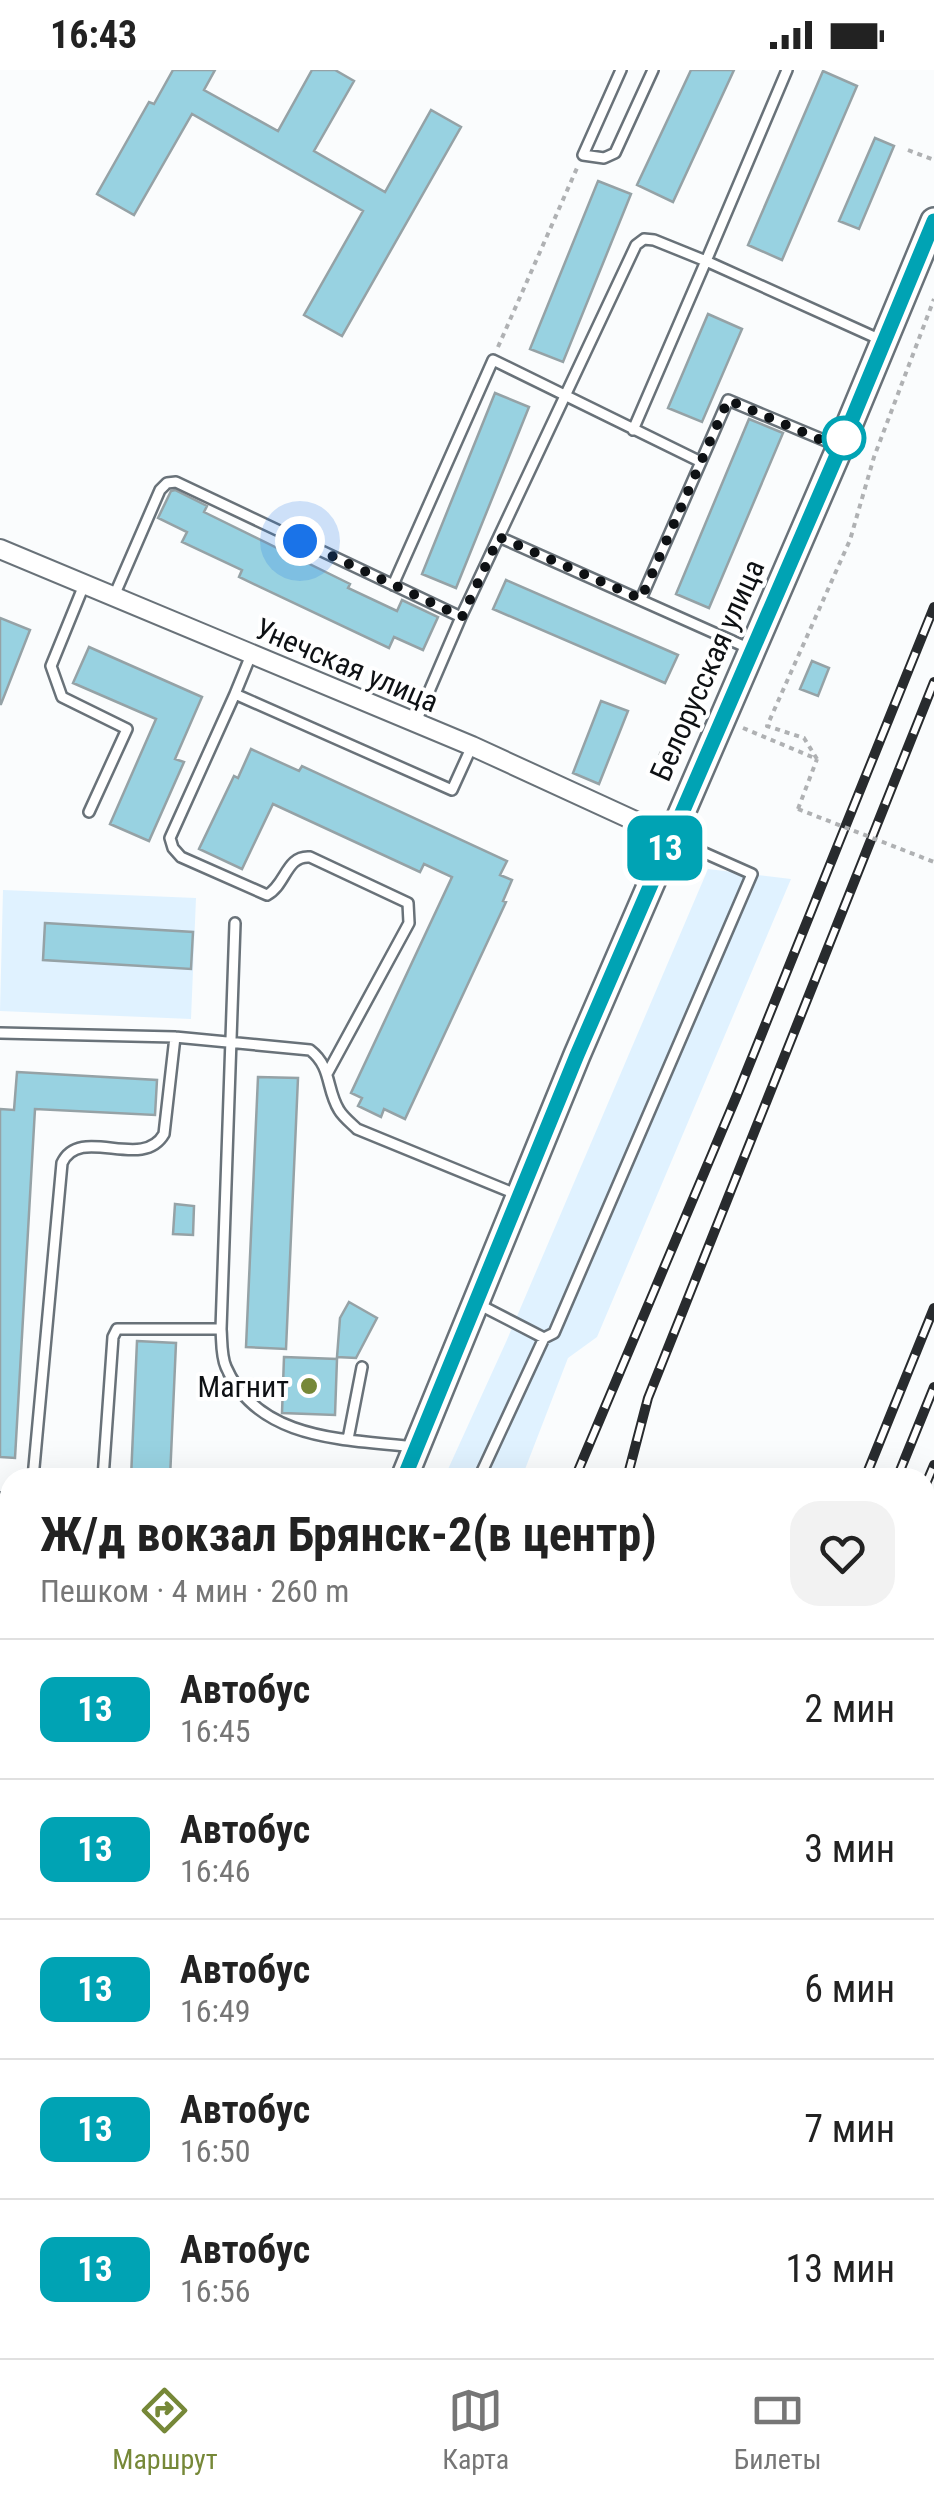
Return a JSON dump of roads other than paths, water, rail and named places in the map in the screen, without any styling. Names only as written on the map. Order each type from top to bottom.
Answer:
[{"type":"main road","name":"Белорусская улица","points":[[408,1468],[670,837],[934,222]]},
{"type":"street","name":"Унечская улица","points":[[0,550],[85,582],[472,746],[670,837]]},
{"type":"lane","points":[[621,70],[583,155],[604,158],[615,153],[653,70]]},
{"type":"lane","points":[[633,430],[787,70]]},
{"type":"lane","points":[[416,724],[499,537],[636,246],[644,239],[706,261],[883,341]]},
{"type":"lane","points":[[393,585],[493,360],[701,462]]},
{"type":"lane","points":[[641,599],[728,400],[840,448]]},
{"type":"lane","points":[[114,596],[160,490],[167,483],[176,482],[462,617]]},
{"type":"lane","points":[[499,537],[751,650]]},
{"type":"lane","points":[[85,582],[51,666],[62,697],[127,729],[89,812]]},
{"type":"lane","points":[[252,655],[170,838],[181,858],[267,895],[277,890],[292,863],[301,856],[408,903],[409,923],[328,1072]]},
{"type":"lane","points":[[234,694],[452,790],[472,746]]},
{"type":"lane","points":[[484,1468],[544,1338],[554,1333],[752,874],[670,837]]},
{"type":"lane","points":[[235,923],[221,1329],[224,1364],[256,1409],[288,1429],[416,1447]]},
{"type":"lane","points":[[0,1033],[176,1037],[310,1050],[321,1058],[328,1072],[338,1110],[357,1129],[520,1196]]},
{"type":"lane","points":[[34,1468],[62,1163],[66,1154],[77,1148],[146,1150],[158,1144],[164,1134],[176,1037]]},
{"type":"lane","points":[[476,1303],[544,1338]]},
{"type":"lane","points":[[105,1468],[113,1337],[117,1329],[221,1329]]},
{"type":"lane","points":[[348,1439],[362,1367]]},
{"type":"railway","points":[[579,1468],[737,1095],[934,607]]},
{"type":"railway","points":[[630,1468],[648,1398],[934,682]]},
{"type":"railway","points":[[869,1468],[934,1308]]},
{"type":"railway","points":[[901,1468],[934,1387]]},
{"type":"place","name":"Магнит","points":[[309,1386]]}]
